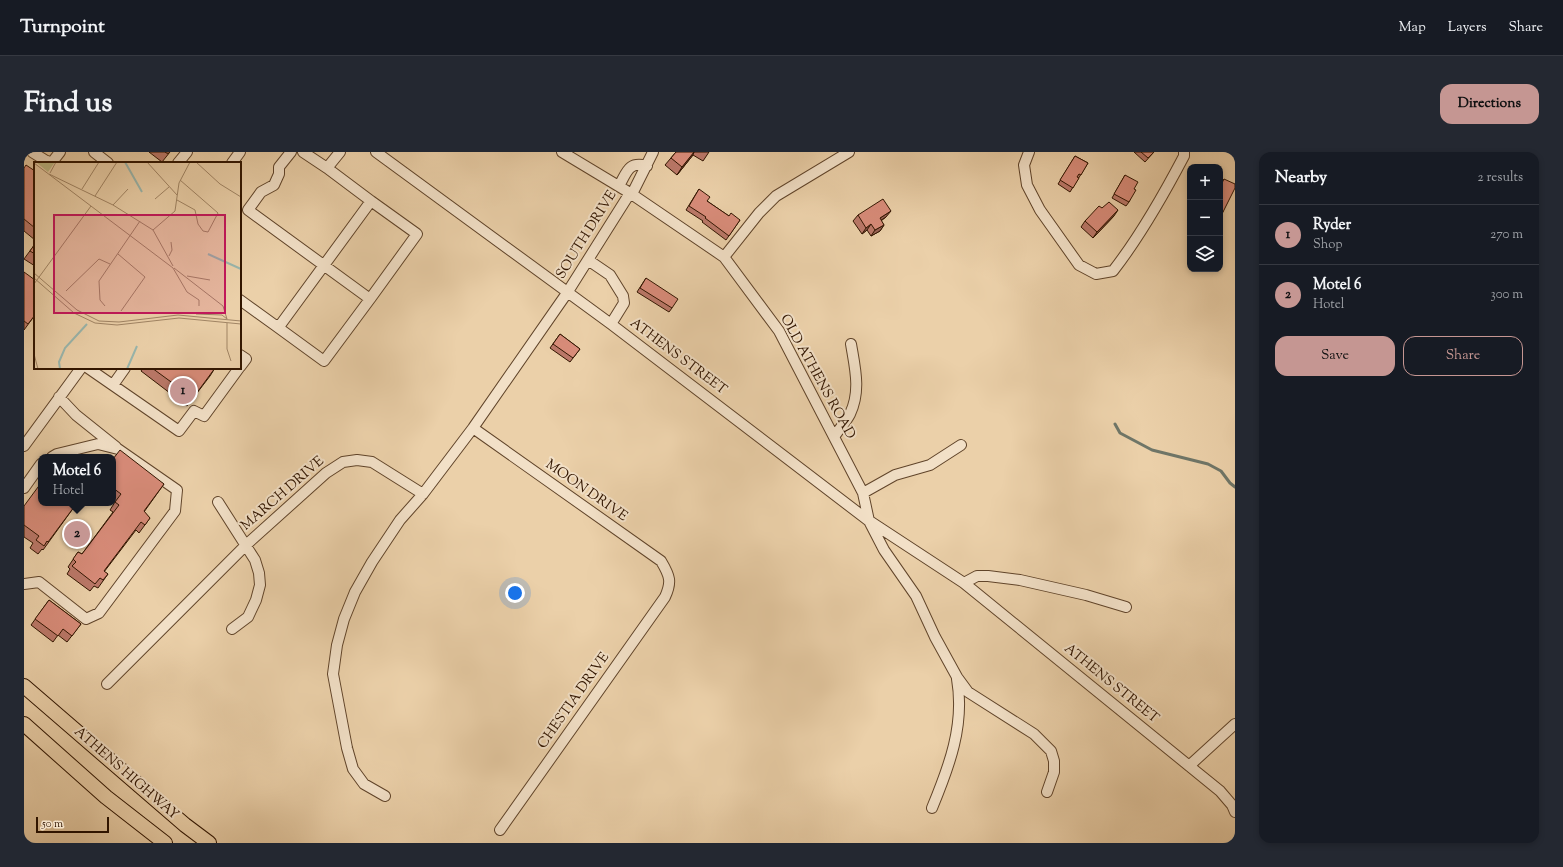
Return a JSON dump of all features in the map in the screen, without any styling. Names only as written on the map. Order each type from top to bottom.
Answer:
[{"type":"highway","name":"ATHENS HIGHWAY","points":[[24,686],[185,825],[209,843]]},
{"type":"highway","name":"ATHENS HIGHWAY","points":[[24,724],[106,798],[164,843]]},
{"type":"street","points":[[32,152],[48,162],[53,161],[60,152]]},
{"type":"street","points":[[94,152],[107,162]]},
{"type":"street","points":[[179,162],[187,152]]},
{"type":"street","points":[[233,162],[240,152]]},
{"type":"street","points":[[291,152],[279,168],[279,174],[274,185],[260,192],[248,210],[370,299]]},
{"type":"street","points":[[241,301],[324,361],[417,234],[303,152]]},
{"type":"street","points":[[327,168],[340,152]]},
{"type":"street","name":"ATHENS STREET","points":[[376,152],[611,324],[869,521],[964,583],[1220,791],[1232,805],[1235,812]]},
{"type":"street","name":"OLD ATHENS ROAD","points":[[562,152],[619,186],[724,257],[779,331],[863,493],[869,521]]},
{"type":"street","name":"SOUTH DRIVE","points":[[567,293],[631,194],[653,152]]},
{"type":"street","points":[[724,257],[759,213],[776,196],[849,152]]},
{"type":"street","points":[[1029,152],[1024,165],[1027,185],[1040,210],[1079,265],[1096,274],[1113,271],[1128,251],[1168,188],[1184,156],[1184,152]]},
{"type":"street","points":[[619,186],[630,167],[638,164],[647,166]]},
{"type":"street","points":[[276,326],[280,324],[371,201]]},
{"type":"street","points":[[588,260],[610,275],[623,296],[624,303],[611,324]]},
{"type":"street","points":[[385,796],[364,784],[353,769],[346,748],[333,674],[337,645],[344,619],[355,592],[372,562],[400,520],[423,494],[473,428],[567,293]]},
{"type":"street","points":[[834,437],[850,415],[856,397],[857,385],[851,344]]},
{"type":"street","points":[[241,356],[246,359],[241,366]]},
{"type":"street","points":[[24,446],[80,369]]},
{"type":"street","points":[[89,369],[179,431],[194,411],[204,416],[239,369]]},
{"type":"street","points":[[113,385],[124,369]]},
{"type":"street","points":[[24,584],[39,582],[86,619],[99,613],[175,511],[177,490],[118,448],[76,415],[59,397]]},
{"type":"street","name":"MOON DRIVE","points":[[473,428],[661,561],[668,572],[670,587]]},
{"type":"street","points":[[57,454],[98,444],[118,448]]},
{"type":"street","points":[[863,493],[895,475],[930,465],[961,445]]},
{"type":"street","name":"MARCH DRIVE","points":[[106,684],[246,545],[326,473],[343,462],[357,460],[372,462],[423,494]]},
{"type":"street","points":[[24,488],[38,468]]},
{"type":"street","points":[[218,502],[255,560],[259,573],[260,585],[256,600],[248,617],[232,629]]},
{"type":"street","name":"ATHENS STREET","points":[[869,521],[884,550],[916,596],[957,677]]},
{"type":"street","points":[[964,583],[977,576],[1020,580],[1079,593],[1126,607]]},
{"type":"street","name":"CHESTIA DRIVE","points":[[500,830],[665,598],[670,587]]},
{"type":"street","points":[[957,677],[968,692],[1034,734],[1051,751],[1054,761],[1054,772],[1047,792]]},
{"type":"street","points":[[932,808],[952,754],[959,720],[960,694],[957,677]]},
{"type":"street","points":[[1189,766],[1235,724]]},
{"type":"building","points":[[676,152],[694,152],[682,167],[671,158]]},
{"type":"building","points":[[1141,152],[1154,152],[1148,158]]},
{"type":"building","points":[[1075,156],[1088,163],[1081,175],[1079,174],[1077,177],[1079,178],[1073,188],[1060,180]]},
{"type":"building","points":[[26,165],[34,170],[34,227],[24,219],[24,168]]},
{"type":"building","points":[[1125,175],[1138,182],[1134,189],[1136,190],[1129,202],[1114,194]]},
{"type":"building","points":[[1224,179],[1235,184],[1235,188],[1223,212],[1223,200]]},
{"type":"building","points":[[699,189],[710,197],[707,201],[729,216],[731,213],[740,220],[729,236],[705,218],[706,217],[689,206]]},
{"type":"building","points":[[883,199],[891,211],[880,218],[884,225],[875,230],[871,224],[866,228],[858,215]]},
{"type":"building","points":[[1109,202],[1118,210],[1097,232],[1085,221],[1099,206],[1102,208]]},
{"type":"building","points":[[34,245],[34,253],[30,251]]},
{"type":"building","points":[[24,272],[34,279],[34,316],[28,324],[24,321]]},
{"type":"building","points":[[646,278],[678,299],[672,308],[640,288]]},
{"type":"building","points":[[560,334],[580,349],[573,358],[553,344]]},
{"type":"building","points":[[153,369],[214,369],[193,398]]},
{"type":"building","points":[[120,450],[164,484],[144,511],[150,518],[145,525],[141,522],[104,571],[108,574],[103,580],[100,578],[95,584],[72,566],[76,562],[73,559],[78,552],[82,554],[119,505],[116,503],[121,494],[116,490],[116,455]]},
{"type":"building","points":[[38,487],[38,506],[75,506],[44,546],[36,540],[39,536],[24,525],[24,506]]},
{"type":"building","points":[[49,600],[81,624],[72,636],[63,629],[58,636],[35,619]]},
{"type":"waterway","points":[[1115,424],[1120,433],[1152,450],[1208,464],[1221,471],[1235,487]]},
{"type":"place","name":"Ryder","points":[[183,391]]},
{"type":"place","name":"Motel 6","points":[[77,534]]}]
